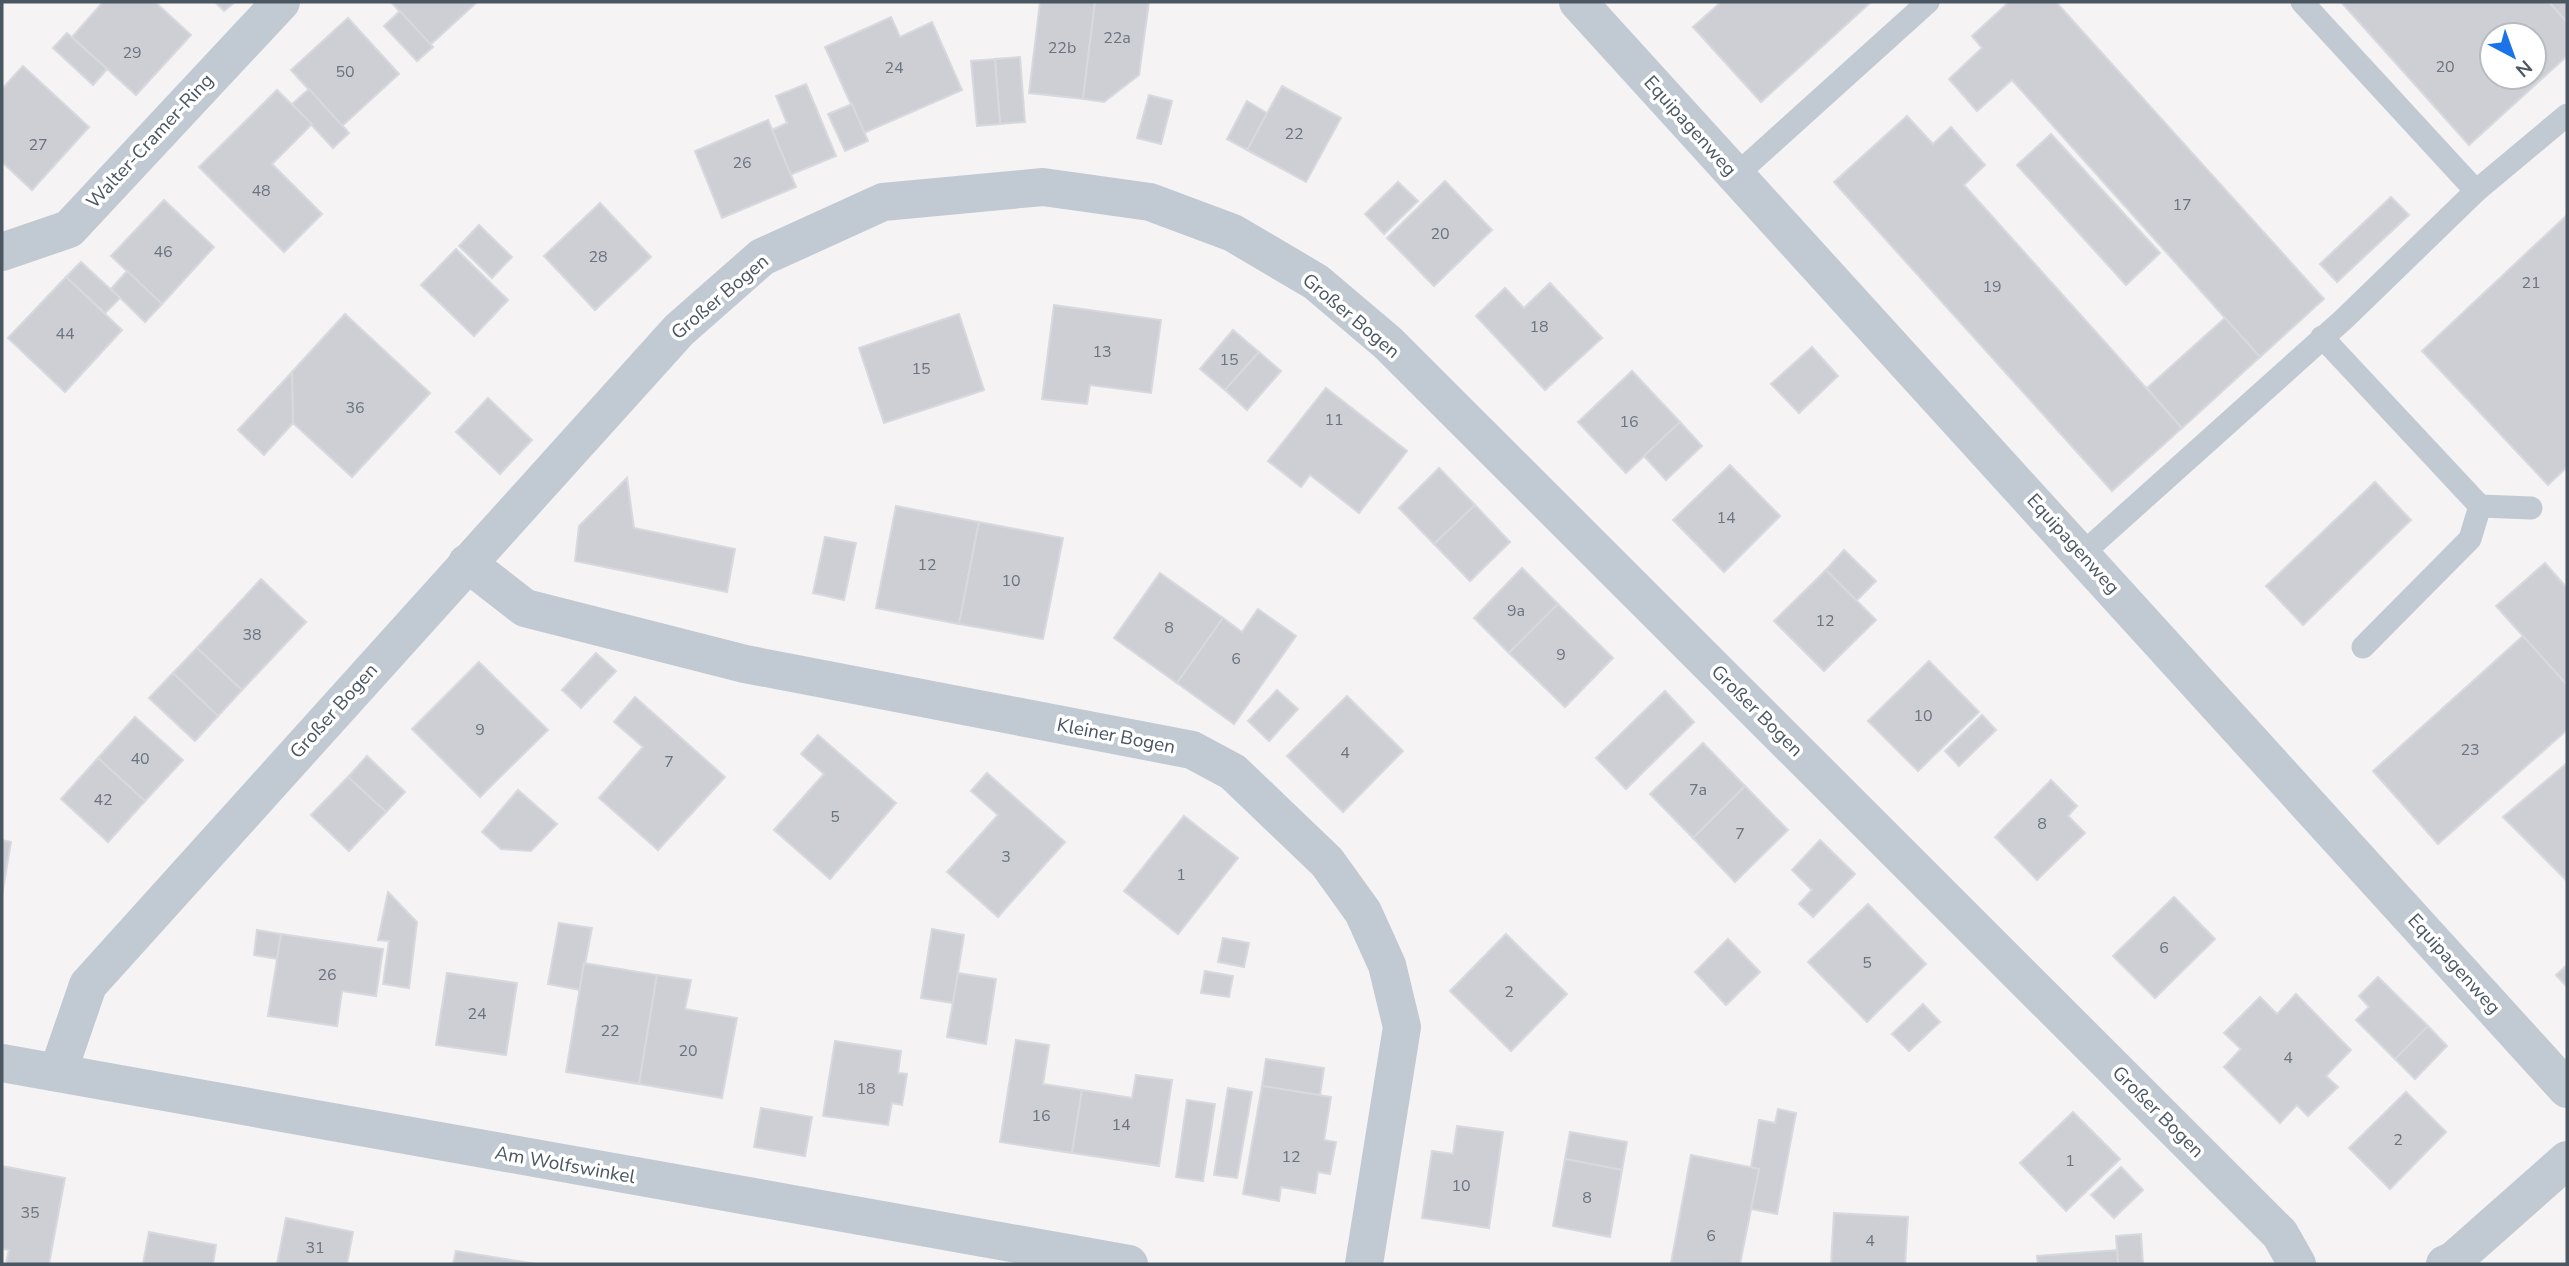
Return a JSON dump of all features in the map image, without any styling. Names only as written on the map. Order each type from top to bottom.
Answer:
[{"type":"street","name":"Walter-Cramer-Ring","points":[[2,252],[69,229],[281,2]]},
{"type":"street","name":"Equipagenweg","points":[[1578,2],[2567,1089]]},
{"type":"street","name":"Großer Bogen","points":[[58,1072],[88,985],[467,563],[679,330],[699,312],[762,257],[883,202],[1043,187],[1150,201],[1233,233],[1316,282],[1388,344],[2280,1234],[2297,1264]]},
{"type":"street","name":"Kleiner Bogen","points":[[467,563],[525,608],[745,664],[1192,750],[1233,772],[1327,862],[1363,912],[1387,965],[1402,1027],[1364,1264]]},
{"type":"street","name":"Am Wolfswinkel","points":[[2,1063],[1129,1264]]},
{"type":"street","points":[[2445,1264],[2454,1260],[2567,1160]]},
{"type":"lane","points":[[1735,176],[1928,2]]},
{"type":"lane","points":[[2302,2],[2476,191]]},
{"type":"lane","points":[[2082,554],[2322,337],[2476,191],[2567,115]]},
{"type":"lane","points":[[2322,337],[2480,506],[2531,508]]},
{"type":"lane","points":[[2363,647],[2470,539],[2480,506]]},
{"type":"building","points":[[103,2],[155,2],[191,35],[136,95],[72,37]]},
{"type":"building","points":[[215,2],[235,2],[224,11]]},
{"type":"building","points":[[391,2],[477,2],[430,45]]},
{"type":"building","points":[[1040,2],[1095,2],[1083,99],[1029,93]]},
{"type":"building","points":[[1095,2],[1149,2],[1139,75],[1104,102],[1083,99]]},
{"type":"building","points":[[1721,2],[1871,2],[1761,102],[1693,27]]},
{"type":"building","points":[[2009,2],[2056,2],[2324,299],[2260,357],[2012,80],[1977,111],[1949,79],[1982,48],[1972,36]]},
{"type":"building","points":[[2341,2],[2549,2],[2567,22],[2567,56],[2548,73],[2548,21],[2478,21],[2478,91],[2528,91],[2469,145]]},
{"type":"building","points":[[2549,2],[2567,2],[2567,22]]},
{"type":"building","points":[[400,11],[433,47],[417,61],[384,26]]},
{"type":"building","points":[[891,17],[900,37],[932,22],[962,90],[864,133],[825,47]]},
{"type":"building","points":[[348,18],[399,74],[342,126],[291,70]]},
{"type":"building","points":[[67,33],[107,69],[93,85],[53,48]]},
{"type":"building","points":[[1020,57],[1025,122],[1000,124],[995,59]]},
{"type":"building","points":[[995,59],[1000,124],[977,126],[971,61]]},
{"type":"building","points":[[23,66],[89,127],[32,190],[2,162],[2,89]]},
{"type":"building","points":[[806,84],[836,156],[790,175],[772,130],[787,123],[776,96]]},
{"type":"building","points":[[1282,86],[1341,118],[1306,182],[1247,150]]},
{"type":"building","points":[[309,89],[349,133],[333,148],[292,104]]},
{"type":"building","points":[[277,90],[312,124],[272,164],[322,214],[284,252],[199,167]]},
{"type":"building","points":[[1149,95],[1172,101],[1161,144],[1137,138]]},
{"type":"building","points":[[1247,101],[1267,113],[1247,150],[1227,139]]},
{"type":"building","points":[[852,104],[868,141],[845,151],[828,114]]},
{"type":"building","points":[[1907,116],[1933,144],[1951,127],[1985,165],[1964,185],[2182,428],[2112,491],[1834,182]]},
{"type":"building","points":[[768,120],[796,187],[722,218],[695,151]]},
{"type":"building","points":[[2051,134],[2160,253],[2126,285],[2017,165]]},
{"type":"building","points":[[1445,181],[1492,230],[1434,286],[1387,238]]},
{"type":"building","points":[[1398,182],[1418,201],[1384,234],[1365,214]]},
{"type":"building","points":[[2391,197],[2409,215],[2337,282],[2320,264]]},
{"type":"building","points":[[164,200],[214,247],[162,304],[111,256]]},
{"type":"building","points":[[600,203],[651,257],[595,310],[544,256]]},
{"type":"building","points":[[2567,215],[2567,467],[2548,485],[2422,351]]},
{"type":"building","points":[[479,225],[512,257],[492,278],[459,246]]},
{"type":"building","points":[[456,249],[508,300],[474,336],[421,285]]},
{"type":"building","points":[[81,262],[120,298],[105,313],[66,277]]},
{"type":"building","points":[[127,271],[162,304],[145,322],[111,289]]},
{"type":"building","points":[[66,277],[122,330],[65,392],[8,338]]},
{"type":"building","points":[[1550,283],[1602,338],[1545,390],[1476,316],[1505,288],[1524,308]]},
{"type":"building","points":[[1054,305],[1161,320],[1151,393],[1090,385],[1087,404],[1042,399]]},
{"type":"building","points":[[345,314],[430,393],[352,477],[293,423],[292,372]]},
{"type":"building","points":[[959,314],[984,390],[884,423],[859,348]]},
{"type":"building","points":[[2225,318],[2260,357],[2182,428],[2147,388]]},
{"type":"building","points":[[1233,330],[1259,352],[1225,390],[1200,369]]},
{"type":"building","points":[[1812,347],[1838,376],[1799,413],[1771,384]]},
{"type":"building","points":[[1259,352],[1281,371],[1247,410],[1225,390]]},
{"type":"building","points":[[1632,371],[1680,422],[1626,473],[1578,422]]},
{"type":"building","points":[[292,372],[293,423],[264,455],[238,430]]},
{"type":"building","points":[[1326,388],[1407,451],[1359,513],[1310,475],[1301,487],[1268,461]]},
{"type":"building","points":[[488,398],[532,440],[500,474],[456,432]]},
{"type":"building","points":[[1680,422],[1702,446],[1666,480],[1644,456]]},
{"type":"building","points":[[1730,465],[1780,516],[1724,572],[1673,520]]},
{"type":"building","points":[[1439,468],[1475,505],[1434,544],[1399,508]]},
{"type":"building","points":[[627,478],[634,528],[735,549],[727,592],[575,561],[579,526]]},
{"type":"building","points":[[2375,482],[2411,520],[2303,625],[2266,586]]},
{"type":"building","points":[[1475,505],[1510,542],[1470,581],[1434,544]]},
{"type":"building","points":[[896,506],[979,522],[959,624],[876,608]]},
{"type":"building","points":[[979,522],[1063,538],[1043,639],[959,624]]},
{"type":"building","points":[[825,537],[856,543],[844,600],[813,593]]},
{"type":"building","points":[[1844,550],[1876,581],[1856,601],[1826,570]]},
{"type":"building","points":[[2545,563],[2567,588],[2567,685],[2496,606]]},
{"type":"building","points":[[1522,568],[1558,604],[1509,653],[1474,618]]},
{"type":"building","points":[[1826,570],[1876,620],[1824,671],[1774,621]]},
{"type":"building","points":[[1160,573],[1223,618],[1177,683],[1114,638]]},
{"type":"building","points":[[261,579],[306,622],[242,690],[197,648]]},
{"type":"building","points":[[1558,604],[1613,658],[1565,707],[1509,653]]},
{"type":"building","points":[[1258,609],[1296,636],[1234,724],[1177,683],[1223,618],[1242,632]]},
{"type":"building","points":[[2523,636],[2567,685],[2567,730],[2438,844],[2373,771]]},
{"type":"building","points":[[197,648],[242,690],[218,716],[173,673]]},
{"type":"building","points":[[596,653],[616,671],[581,708],[562,690]]},
{"type":"building","points":[[1929,661],[1979,712],[1918,771],[1868,721]]},
{"type":"building","points":[[479,662],[548,730],[480,797],[412,729]]},
{"type":"building","points":[[173,673],[218,716],[195,741],[149,698]]},
{"type":"building","points":[[1277,690],[1298,709],[1269,741],[1248,721]]},
{"type":"building","points":[[1665,691],[1694,722],[1626,789],[1596,758]]},
{"type":"building","points":[[1347,696],[1403,751],[1343,812],[1287,756]]},
{"type":"building","points":[[635,697],[725,777],[658,850],[599,798],[643,747],[614,722]]},
{"type":"building","points":[[1982,715],[1996,730],[1959,766],[1945,751]]},
{"type":"building","points":[[135,717],[183,760],[145,801],[98,758]]},
{"type":"building","points":[[818,735],[896,803],[830,879],[774,830],[824,774],[801,754]]},
{"type":"building","points":[[1703,743],[1745,786],[1693,838],[1650,794]]},
{"type":"building","points":[[367,756],[405,792],[386,812],[348,777]]},
{"type":"building","points":[[98,758],[145,801],[108,842],[61,799]]},
{"type":"building","points":[[2567,763],[2567,881],[2503,817]]},
{"type":"building","points":[[987,773],[1065,842],[998,917],[947,872],[998,815],[971,791]]},
{"type":"building","points":[[348,777],[386,812],[349,851],[311,815]]},
{"type":"building","points":[[2051,780],[2077,806],[2068,816],[2085,833],[2037,880],[1995,837]]},
{"type":"building","points":[[1745,786],[1788,830],[1735,882],[1693,838]]},
{"type":"building","points":[[518,790],[557,824],[531,851],[501,849],[482,832]]},
{"type":"building","points":[[1184,816],[1238,858],[1178,934],[1124,891]]},
{"type":"building","points":[[2,840],[11,842],[2,895]]},
{"type":"building","points":[[1820,840],[1855,874],[1813,917],[1799,904],[1812,890],[1792,870]]},
{"type":"building","points":[[388,892],[417,922],[409,988],[383,984],[389,941],[378,940]]},
{"type":"building","points":[[2174,897],[2215,939],[2155,998],[2113,956]]},
{"type":"building","points":[[1868,904],[1926,964],[1867,1022],[1808,962]]},
{"type":"building","points":[[559,923],[592,928],[580,990],[548,984]]},
{"type":"building","points":[[932,929],[964,935],[953,1003],[921,998]]},
{"type":"building","points":[[257,930],[281,934],[278,959],[254,955]]},
{"type":"building","points":[[281,934],[383,949],[376,996],[342,991],[337,1026],[268,1016]]},
{"type":"building","points":[[1506,934],[1567,994],[1511,1051],[1450,991]]},
{"type":"building","points":[[1223,938],[1249,943],[1244,967],[1218,962]]},
{"type":"building","points":[[1728,939],[1760,972],[1726,1005],[1695,972]]},
{"type":"building","points":[[584,963],[657,975],[639,1084],[566,1072]]},
{"type":"building","points":[[2567,965],[2567,987],[2556,975]]},
{"type":"building","points":[[1205,971],[1233,976],[1229,997],[1201,993]]},
{"type":"building","points":[[447,973],[517,983],[506,1055],[436,1045]]},
{"type":"building","points":[[958,973],[996,979],[986,1044],[947,1037]]},
{"type":"building","points":[[657,975],[691,980],[685,1009],[737,1018],[722,1098],[639,1084]]},
{"type":"building","points":[[2378,977],[2428,1026],[2395,1059],[2356,1020],[2369,1007],[2359,996]]},
{"type":"building","points":[[2296,994],[2351,1050],[2326,1076],[2338,1087],[2308,1116],[2297,1105],[2280,1123],[2224,1067],[2241,1049],[2224,1033],[2260,997],[2277,1014]]},
{"type":"building","points":[[1923,1004],[1940,1022],[1909,1051],[1892,1034]]},
{"type":"building","points":[[2428,1026],[2447,1046],[2415,1079],[2395,1059]]},
{"type":"building","points":[[1016,1040],[1049,1045],[1043,1084],[1082,1090],[1072,1153],[1000,1142]]},
{"type":"building","points":[[835,1041],[901,1051],[898,1073],[907,1074],[902,1105],[892,1103],[888,1125],[823,1116]]},
{"type":"building","points":[[1266,1059],[1324,1068],[1320,1095],[1262,1086]]},
{"type":"building","points":[[1136,1075],[1172,1080],[1159,1166],[1072,1153],[1082,1090],[1132,1098]]},
{"type":"building","points":[[1262,1086],[1331,1097],[1324,1140],[1336,1142],[1330,1174],[1318,1172],[1315,1193],[1281,1187],[1279,1201],[1243,1194]]},
{"type":"building","points":[[1228,1088],[1252,1092],[1237,1178],[1214,1175]]},
{"type":"building","points":[[2406,1092],[2446,1132],[2390,1189],[2349,1148]]},
{"type":"building","points":[[1187,1100],[1215,1104],[1203,1181],[1176,1177]]},
{"type":"building","points":[[761,1108],[812,1117],[805,1156],[754,1147]]},
{"type":"building","points":[[1778,1109],[1796,1113],[1777,1214],[1751,1209],[1759,1169],[1751,1167],[1759,1120],[1775,1123]]},
{"type":"building","points":[[2073,1112],[2120,1159],[2066,1211],[2020,1163]]},
{"type":"building","points":[[1457,1126],[1503,1132],[1489,1228],[1422,1218],[1432,1151],[1453,1154]]},
{"type":"building","points":[[1570,1132],[1627,1142],[1622,1170],[1565,1159]]},
{"type":"building","points":[[1691,1155],[1759,1169],[1740,1264],[1671,1263]]},
{"type":"building","points":[[1565,1159],[1622,1170],[1610,1237],[1553,1226]]},
{"type":"building","points":[[2,1166],[65,1178],[49,1264],[6,1264],[9,1250],[2,1249]]},
{"type":"building","points":[[2121,1167],[2143,1190],[2114,1218],[2091,1195]]},
{"type":"building","points":[[1834,1213],[1908,1217],[1905,1264],[1831,1264]]},
{"type":"building","points":[[286,1218],[353,1232],[347,1264],[277,1264]]},
{"type":"building","points":[[149,1232],[216,1245],[213,1264],[143,1264]]},
{"type":"building","points":[[2141,1234],[2143,1264],[2118,1264],[2116,1236]]},
{"type":"building","points":[[2117,1250],[2118,1264],[2038,1264],[2037,1256]]},
{"type":"building","points":[[456,1251],[536,1264],[453,1264]]}]
